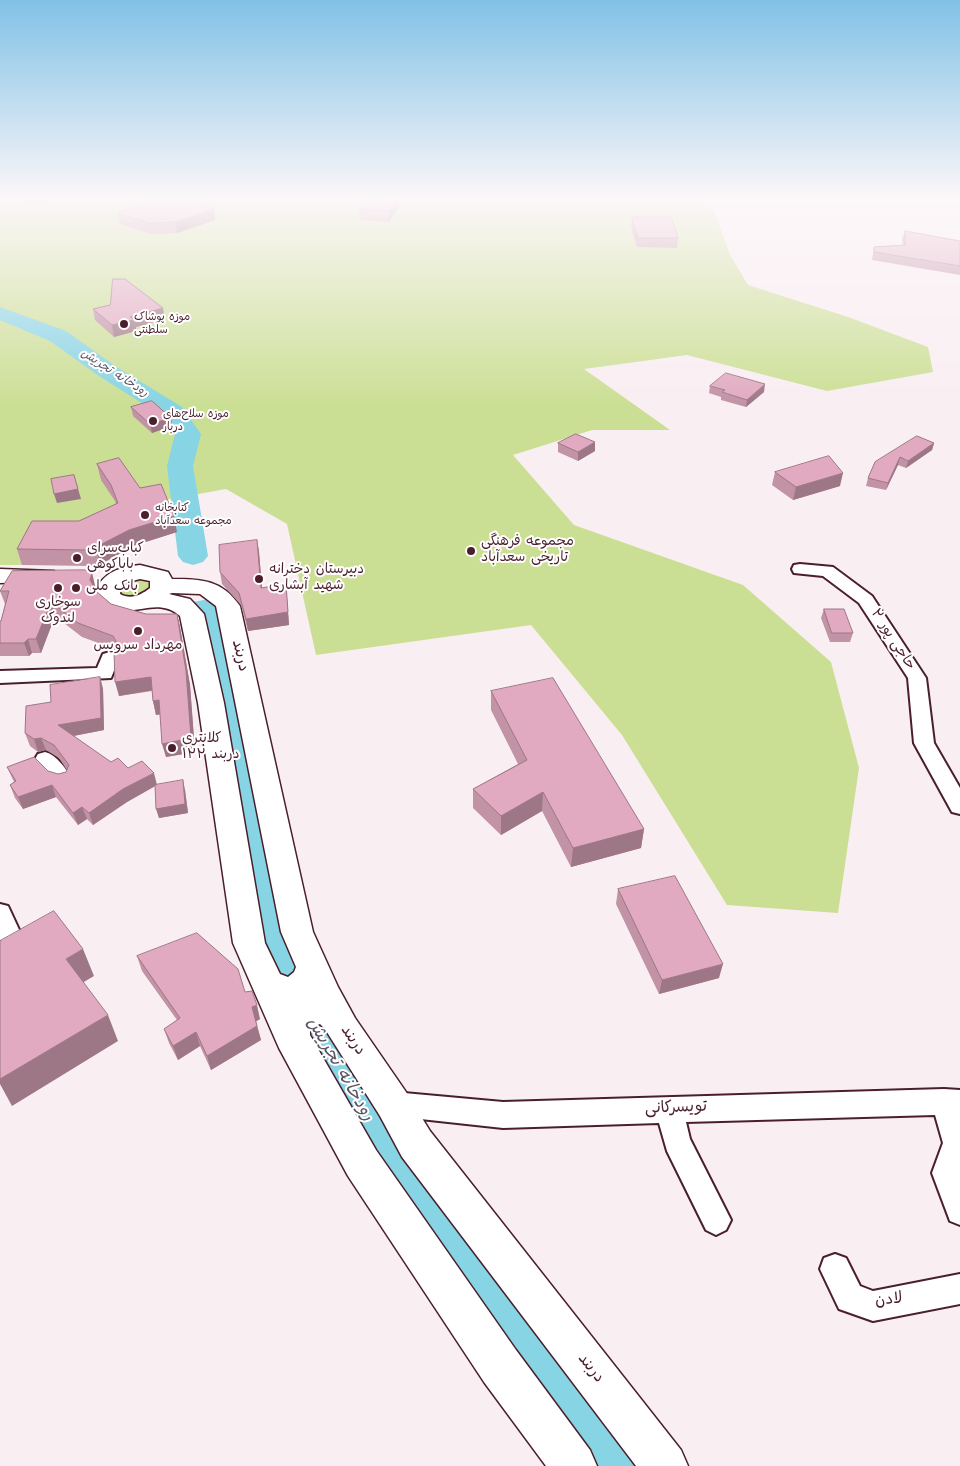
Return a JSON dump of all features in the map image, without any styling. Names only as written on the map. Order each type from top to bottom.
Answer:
[{"type":"main road","points":[[102,578],[148,572],[160,577],[158,592],[181,604],[192,614],[211,703],[249,943],[292,1037],[362,1162],[500,1366],[574,1466]]},
{"type":"main road","points":[[3,582],[64,575]]},
{"type":"main road","name":"دربند","points":[[158,592],[205,587],[218,594],[228,606],[297,932],[312,968],[337,1018],[393,1104],[416,1144],[665,1466]]},
{"type":"main road","points":[[268,984],[279,991],[295,991],[308,982],[312,968]]},
{"type":"main road","points":[[292,1037],[293,1023],[305,1012],[312,1009],[327,1010],[337,1018]]},
{"type":"street","name":"حاجی پور ۲","points":[[800,569],[827,572],[866,600],[917,678],[924,743],[960,806]]},
{"type":"street","points":[[0,677],[104,674],[110,658]]},
{"type":"street","points":[[44,759],[62,779]]},
{"type":"street","points":[[952,1102],[957,1143],[946,1173],[960,1211]]},
{"type":"street","name":"تویسرکانی","points":[[393,1104],[503,1115],[952,1102]]},
{"type":"street","points":[[669,1110],[677,1142],[716,1220]]},
{"type":"street","name":"لادن","points":[[835,1269],[850,1298],[874,1306],[960,1289]]},
{"type":"green space","name":"مجموعه فرهنگی تاریخی سعدآباد","points":[[0,267],[737,267],[748,285],[848,317],[928,347],[933,372],[827,391],[687,355],[584,369],[670,430],[592,430],[513,455],[574,525],[743,585],[831,662],[859,768],[838,913],[727,905],[622,735],[531,625],[316,655],[287,524],[226,489],[165,500],[37,537],[22,565],[0,565]]},
{"type":"green space","points":[[140,579],[151,583],[151,588],[137,596],[129,597],[121,594],[120,588],[126,582]]},
{"type":"building","points":[[113,279],[125,279],[163,308],[130,317],[134,320],[112,325],[93,309],[110,305]]},
{"type":"building","points":[[726,373],[765,384],[747,400],[722,392],[725,390],[710,386]]},
{"type":"building","points":[[152,401],[171,418],[150,424],[131,407]]},
{"type":"building","points":[[576,434],[595,442],[578,452],[558,443]]},
{"type":"building","points":[[917,436],[934,443],[908,461],[900,457],[888,483],[868,478],[875,462]]},
{"type":"building","points":[[829,456],[843,473],[796,487],[775,472]]},
{"type":"building","points":[[119,458],[140,488],[161,484],[174,516],[129,530],[98,546],[97,552],[86,550],[17,549],[32,521],[79,521],[118,503],[111,485],[97,464]]},
{"type":"building","points":[[74,475],[78,489],[54,494],[51,479]]},
{"type":"building","points":[[257,540],[261,588],[286,584],[288,612],[246,619],[239,593],[220,572],[219,545]]},
{"type":"building","points":[[85,570],[92,573],[90,580],[97,592],[111,604],[146,614],[177,614],[186,671],[191,738],[162,744],[159,700],[153,701],[151,677],[115,682],[114,652],[117,643],[113,636],[78,623],[51,602],[36,639],[28,639],[24,643],[0,643],[0,621],[9,591],[0,591],[12,571]]},
{"type":"building","points":[[824,609],[844,609],[853,633],[832,633]]},
{"type":"building","points":[[100,677],[101,718],[58,725],[111,762],[118,758],[128,768],[142,761],[154,773],[123,789],[89,813],[82,807],[73,813],[52,785],[18,797],[10,785],[16,781],[7,767],[34,757],[48,771],[58,774],[66,772],[69,765],[54,745],[41,738],[34,739],[25,733],[26,706],[51,702],[50,685]]},
{"type":"building","points":[[553,678],[644,829],[573,848],[543,792],[501,816],[473,789],[527,760],[491,691]]},
{"type":"building","points":[[183,780],[185,804],[156,809],[155,785]]},
{"type":"building","points":[[675,876],[723,964],[662,980],[618,889]]},
{"type":"building","points":[[54,911],[83,949],[66,959],[108,1015],[0,1079],[0,941]]},
{"type":"building","points":[[197,933],[238,969],[245,992],[252,991],[257,1005],[252,1007],[257,1026],[207,1056],[196,1032],[173,1046],[164,1029],[180,1018],[137,956]]},
{"type":"waterway","name":"رودخانه تجریش","points":[[0,313],[58,336],[107,371],[173,412],[188,434],[180,466],[193,556]]},
{"type":"waterway","name":"رودخانه تجریش","points":[[204,609],[282,959],[306,1013],[456,1268],[614,1466]]},
{"type":"place","name":"موزه پوشاک سلطنتی","points":[[124,324]]},
{"type":"place","name":"موزه سلاح‌های دربار","points":[[153,421]]},
{"type":"place","name":"کتابخانه مجموعه سعدآباد","points":[[145,515]]},
{"type":"place","name":"مجموعه فرهنگی تاریخی سعدآباد","points":[[471,551]]},
{"type":"place","name":"کباب‌سرای باباکوهی","points":[[77,558]]},
{"type":"place","name":"دبیرستان دخترانه شهید آبشاری","points":[[259,579]]},
{"type":"place","name":"سوخاری لندوک","points":[[58,588]]},
{"type":"place","name":"بانک ملی","points":[[76,588]]},
{"type":"place","name":"مهرداد سرویس","points":[[138,631]]},
{"type":"place","name":"کلانتری ۱۲۲ دربند","points":[[172,748]]}]
